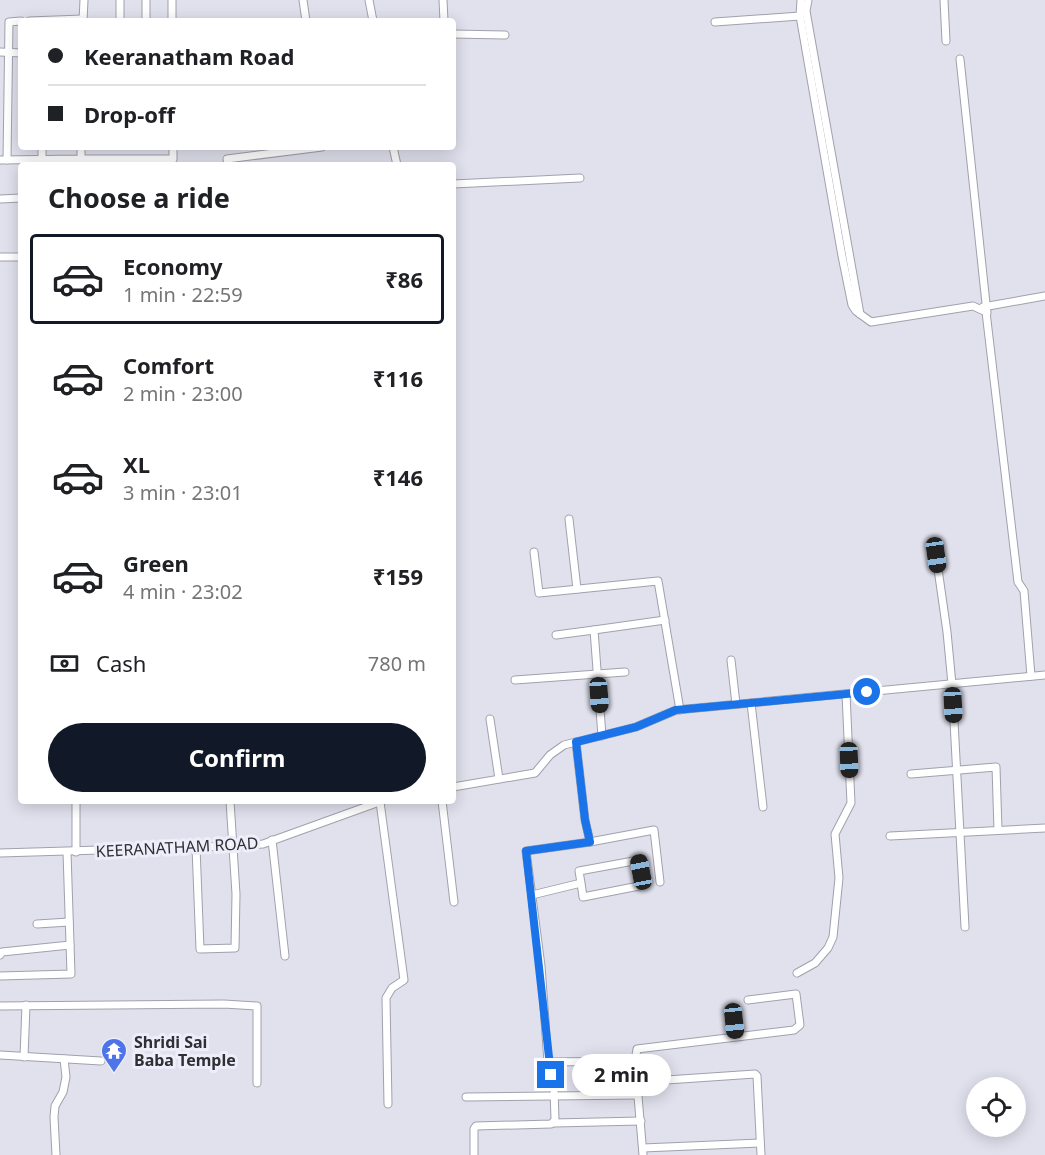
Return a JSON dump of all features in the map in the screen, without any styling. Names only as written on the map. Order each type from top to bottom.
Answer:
[{"type":"street","points":[[83,18],[84,0]]},
{"type":"street","points":[[120,0],[120,18]]},
{"type":"street","points":[[146,0],[146,18]]},
{"type":"street","points":[[172,0],[172,18]]},
{"type":"street","points":[[303,0],[306,18]]},
{"type":"street","points":[[369,0],[372,18]]},
{"type":"street","points":[[443,0],[444,18]]},
{"type":"street","points":[[801,0],[800,16],[852,305],[871,322],[878,322],[1045,296]]},
{"type":"street","points":[[808,0],[806,11],[860,314]]},
{"type":"street","points":[[944,0],[946,41]]},
{"type":"street","points":[[715,22],[800,16]]},
{"type":"street","points":[[18,21],[9,22],[3,160],[119,162],[173,159],[173,150]]},
{"type":"street","points":[[456,34],[505,35]]},
{"type":"street","points":[[0,52],[18,53]]},
{"type":"street","points":[[960,59],[983,307],[987,316],[1018,582],[1024,591],[1031,676]]},
{"type":"street","points":[[42,150],[42,160]]},
{"type":"street","points":[[227,162],[226,159],[298,150]]},
{"type":"street","points":[[456,184],[580,178]]},
{"type":"street","points":[[0,198],[18,198]]},
{"type":"street","points":[[0,257],[18,257]]},
{"type":"street","points":[[569,519],[577,589]]},
{"type":"street","points":[[534,552],[539,593],[658,581],[680,710]]},
{"type":"street","points":[[936,555],[952,684],[965,927]]},
{"type":"street","points":[[556,635],[665,620]]},
{"type":"street","points":[[594,630],[602,736]]},
{"type":"street","points":[[731,660],[736,704]]},
{"type":"street","points":[[515,680],[625,672]]},
{"type":"street","points":[[456,787],[535,773],[550,755],[564,745],[636,727],[680,710],[1045,675]]},
{"type":"street","points":[[797,973],[815,963],[828,948],[835,928],[839,878],[835,834],[850,803],[846,694]]},
{"type":"street","points":[[751,703],[762,807]]},
{"type":"street","points":[[490,719],[499,780]]},
{"type":"street","points":[[576,742],[585,820],[590,842]]},
{"type":"street","points":[[911,774],[996,767],[998,830]]},
{"type":"street","points":[[76,804],[76,852]]},
{"type":"street","points":[[196,846],[200,949],[235,948],[236,894],[230,804]]},
{"type":"street","name":"KEERANATHAM ROAD","points":[[0,853],[263,844],[373,804]]},
{"type":"street","points":[[381,804],[404,980],[392,988],[386,998],[388,1104]]},
{"type":"street","points":[[442,804],[454,902]]},
{"type":"street","points":[[890,836],[1045,828]]},
{"type":"street","points":[[554,1123],[554,1096],[548,1062],[540,966],[526,851],[654,830],[660,882]]},
{"type":"street","points":[[272,840],[285,956]]},
{"type":"street","points":[[0,976],[71,974],[66,852]]},
{"type":"street","points":[[639,860],[644,885],[583,897],[581,883],[579,871],[639,860]]},
{"type":"street","points":[[532,895],[581,883]]},
{"type":"street","points":[[37,924],[69,922]]},
{"type":"street","points":[[0,955],[2,952],[70,945]]},
{"type":"street","points":[[748,1000],[796,994],[800,1025],[794,1030],[637,1048],[634,1060],[643,1151],[760,1143]]},
{"type":"street","points":[[0,1006],[224,1004],[257,1006],[257,1083]]},
{"type":"street","points":[[24,1056],[26,1005]]},
{"type":"street","points":[[732,1007],[735,1036]]},
{"type":"street","points":[[0,1055],[101,1061]]},
{"type":"street","points":[[56,1155],[55,1106],[63,1092],[66,1077],[64,1059]]},
{"type":"street","points":[[548,1062],[634,1060]]},
{"type":"street","points":[[637,1082],[754,1074],[757,1076],[761,1155]]},
{"type":"street","points":[[466,1097],[638,1095]]},
{"type":"street","points":[[474,1155],[473,1140],[476,1126],[641,1121]]},
{"type":"place","name":"Shridi Sai Baba Temple","points":[[114,1074]]},
{"type":"route","points":[[551,1075],[526,851],[590,842],[585,820],[576,742],[636,727],[676,710],[867,692]]}]
